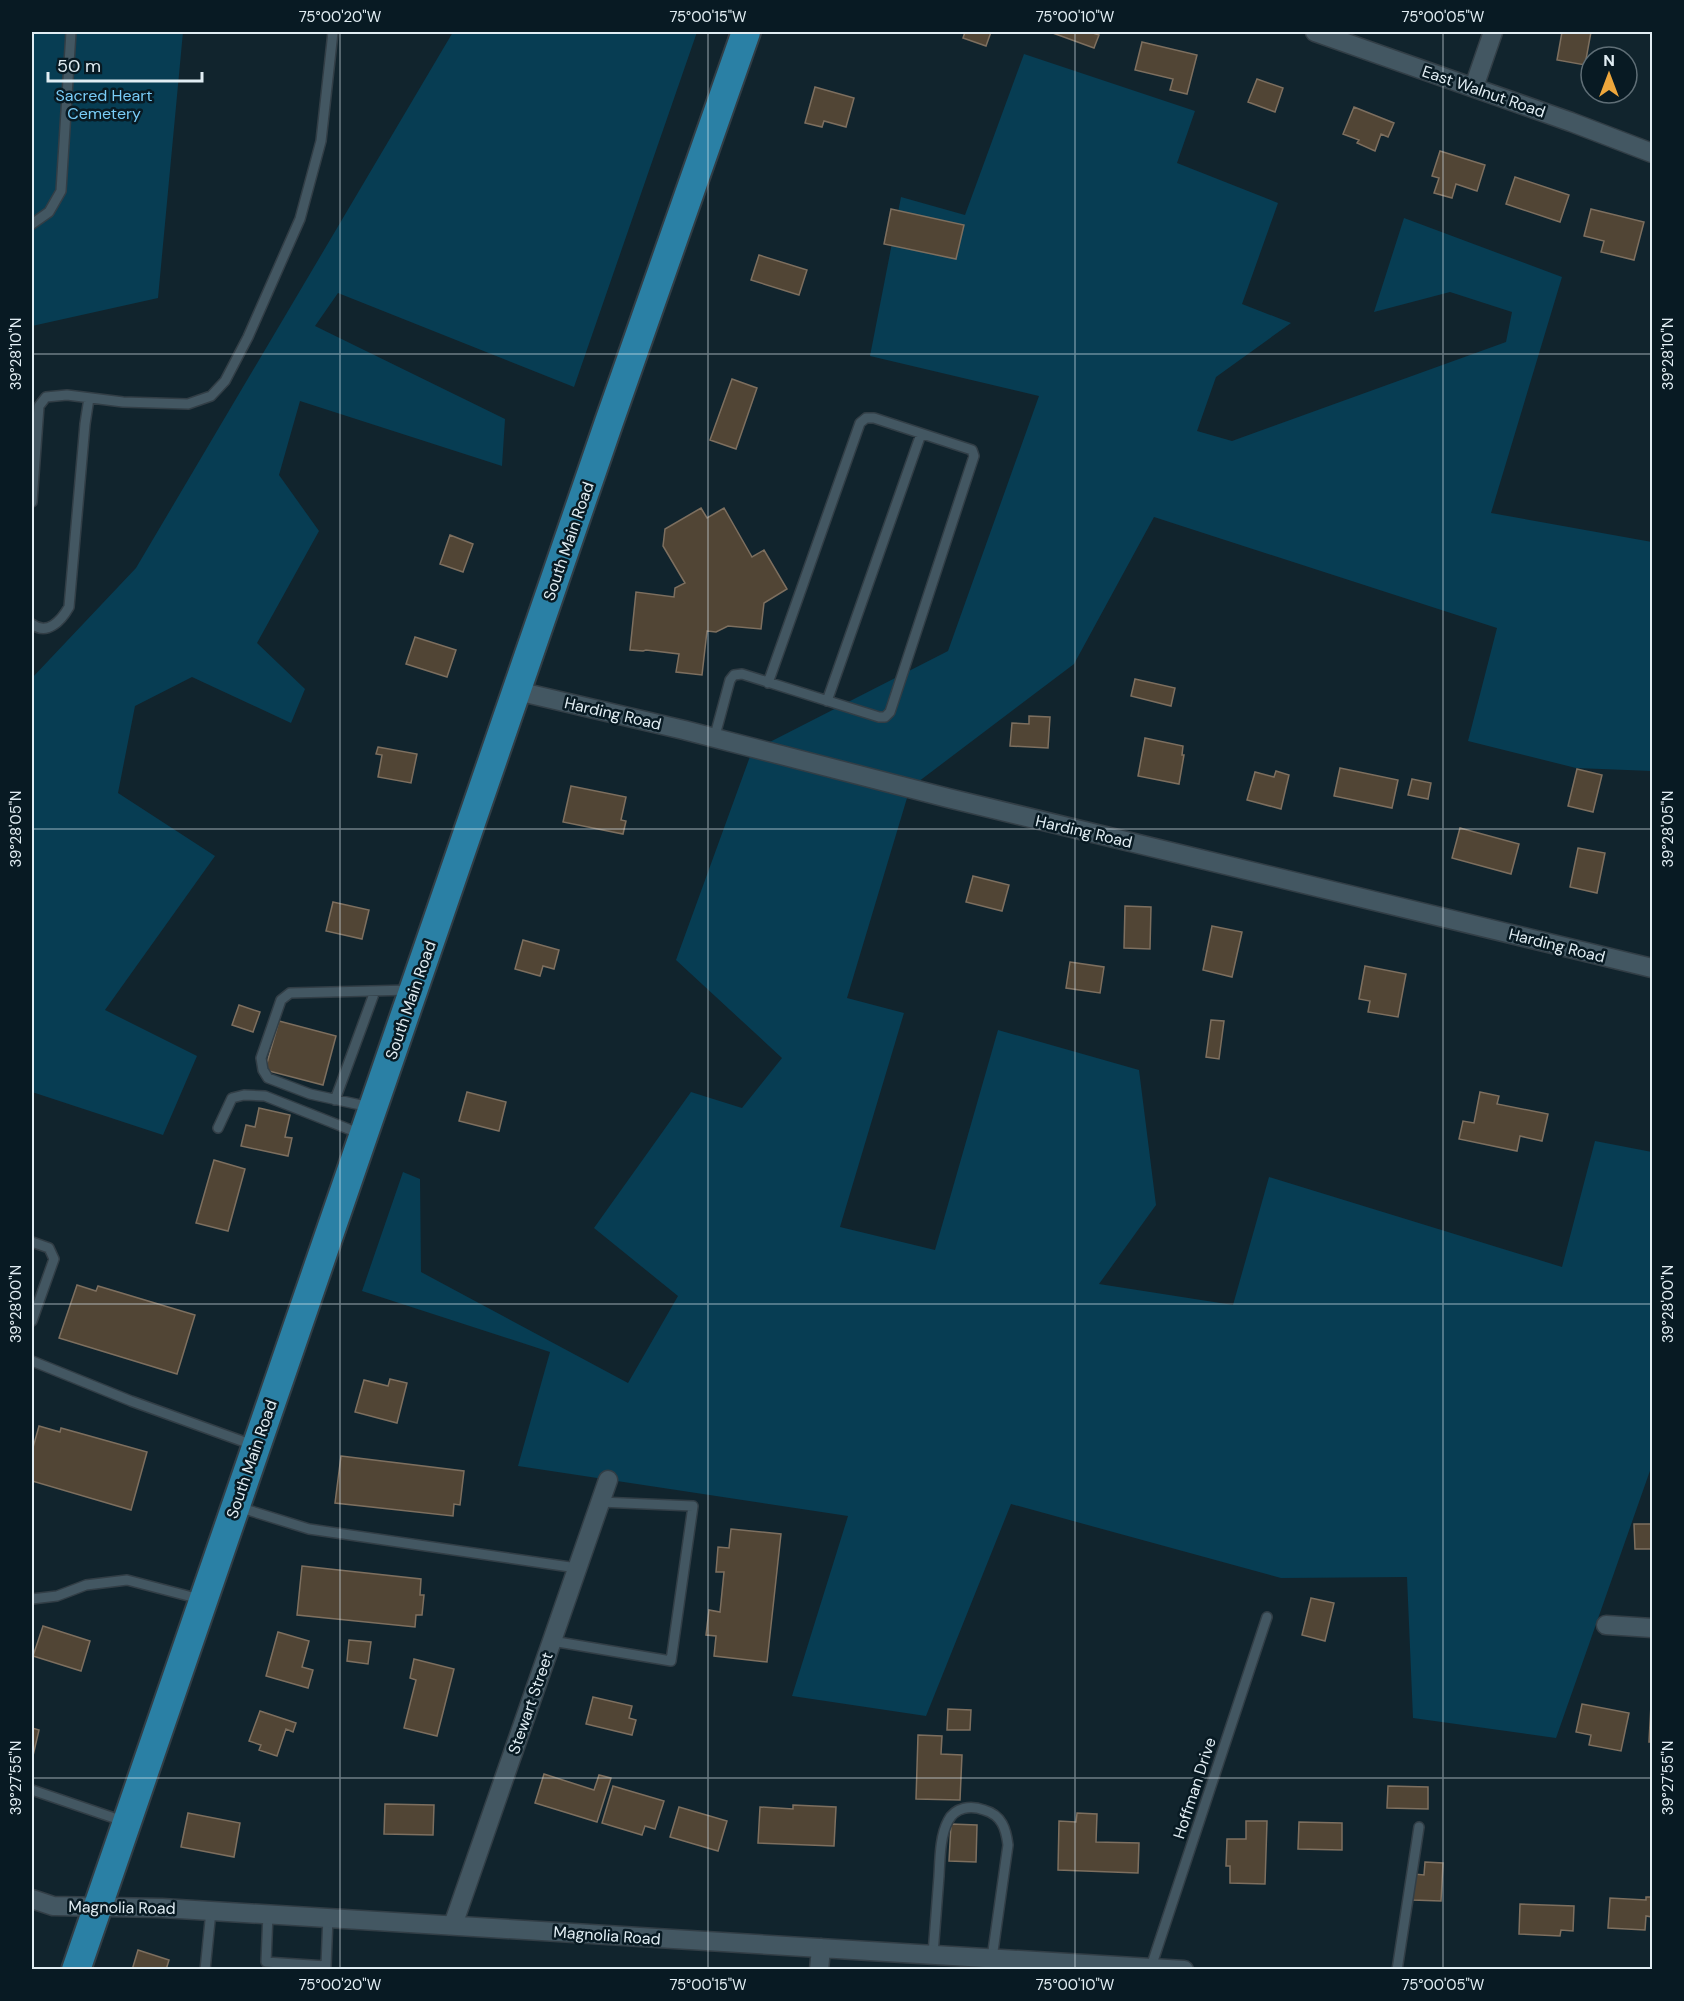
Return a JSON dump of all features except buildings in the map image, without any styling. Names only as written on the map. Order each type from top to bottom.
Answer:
[{"type":"main road","name":"South Main Road","points":[[76,1970],[616,399],[746,32]]},
{"type":"street","name":"East Walnut Road","points":[[1315,32],[1474,87],[1653,153]]},
{"type":"street","points":[[1474,87],[1493,32]]},
{"type":"street","name":"Harding Road","points":[[517,690],[948,798],[1653,968]]},
{"type":"street","name":"Stewart Street","points":[[453,1925],[608,1480]]},
{"type":"street","points":[[1606,1625],[1653,1628]]},
{"type":"street","name":"Magnolia Road","points":[[32,1899],[53,1906],[162,1908],[328,1917],[933,1954],[972,1963],[992,1958],[1184,1970]]},
{"type":"street","points":[[819,1970],[820,1948]]},
{"type":"lane","points":[[32,224],[49,213],[61,191],[71,32]]},
{"type":"lane","points":[[32,502],[39,406],[46,397],[67,395],[123,402],[188,404],[211,396],[225,381],[248,337],[300,219],[321,141],[333,32]]},
{"type":"lane","points":[[32,624],[37,628],[52,627],[63,618],[69,608],[89,398]]},
{"type":"lane","points":[[714,739],[730,680],[734,675],[742,674],[768,683],[879,717],[885,717],[890,712],[974,456],[972,450],[874,418],[866,418],[860,423],[768,683]]},
{"type":"lane","points":[[827,701],[921,434]]},
{"type":"lane","points":[[335,1100],[375,990]]},
{"type":"lane","points":[[372,1108],[310,1094],[268,1078],[263,1070],[261,1058],[281,1000],[290,993],[413,990]]},
{"type":"lane","points":[[218,1128],[232,1098],[244,1095],[265,1096],[363,1135]]},
{"type":"lane","points":[[32,1242],[49,1248],[54,1259],[32,1322]]},
{"type":"lane","points":[[32,1362],[256,1446]]},
{"type":"lane","points":[[552,1641],[671,1660],[693,1506],[600,1502]]},
{"type":"lane","points":[[234,1506],[309,1529],[577,1568]]},
{"type":"lane","points":[[32,1599],[57,1596],[86,1585],[127,1580],[203,1600]]},
{"type":"lane","name":"Hoffman Drive","points":[[1151,1967],[1266,1617]]},
{"type":"lane","points":[[32,1790],[127,1822]]},
{"type":"lane","points":[[933,1954],[941,1851],[945,1830],[948,1820],[954,1813],[963,1808],[975,1808],[996,1815],[1007,1831],[1008,1845],[992,1958]]},
{"type":"lane","points":[[1397,1970],[1419,1827]]},
{"type":"lane","points":[[206,1970],[211,1911]]},
{"type":"lane","points":[[268,1914],[266,1962],[326,1966],[328,1917]]},
{"type":"green space","name":"Sacred Heart Cemetery","points":[[32,32],[183,32],[158,298],[32,326]]},
{"type":"green space","points":[[453,32],[697,32],[574,387],[338,293],[315,326],[505,419],[502,466],[300,401],[279,475],[319,531],[257,643],[305,689],[291,723],[192,677],[135,706],[118,793],[215,856],[105,1010],[197,1056],[163,1135],[32,1092],[32,678],[136,568]]},
{"type":"green space","points":[[1024,54],[1195,111],[1177,163],[1278,203],[1242,304],[1291,323],[1216,377],[1197,431],[1232,441],[1506,342],[1512,312],[1450,292],[1374,312],[1404,218],[1562,277],[1491,513],[1652,542],[1652,771],[1576,768],[1468,741],[1497,628],[1154,517],[1074,664],[910,788],[847,998],[904,1013],[840,1227],[935,1250],[998,1030],[1139,1070],[1156,1205],[1099,1284],[1233,1305],[1269,1177],[1562,1267],[1595,1141],[1652,1152],[1652,1465],[1556,1738],[1413,1718],[1407,1577],[1281,1578],[1011,1504],[926,1716],[792,1696],[848,1516],[518,1466],[550,1352],[362,1291],[403,1172],[420,1179],[421,1272],[628,1383],[678,1296],[594,1228],[691,1092],[742,1108],[782,1058],[676,960],[752,751],[948,651],[1039,396],[870,356],[901,197],[965,215]]}]
